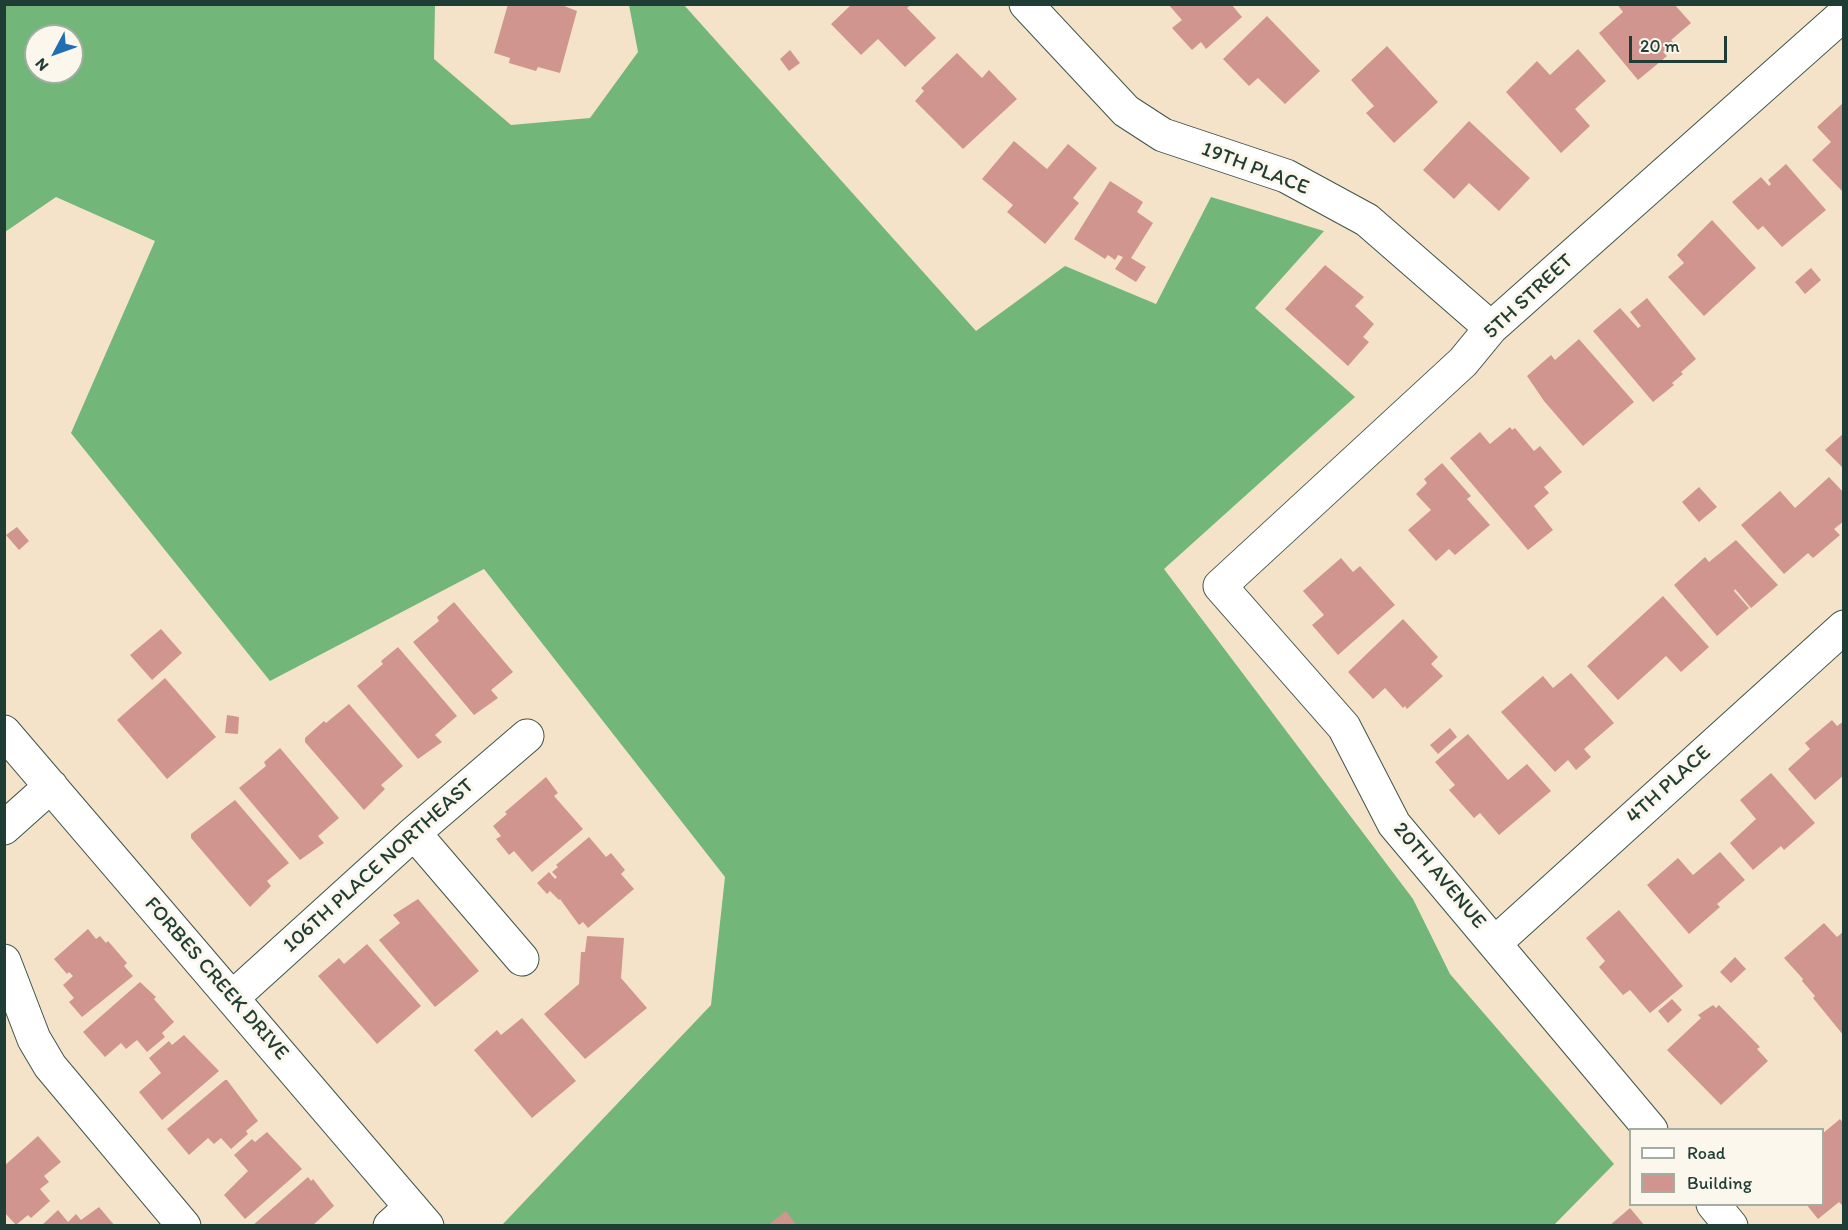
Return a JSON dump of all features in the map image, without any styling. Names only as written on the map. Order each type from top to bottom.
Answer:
[{"type":"street","name":"19TH PLACE","points":[[1041,9],[1126,111],[1163,135],[1286,177],[1367,219],[1491,328]]},
{"type":"street","name":"5TH STREET","points":[[1220,586],[1463,362],[1491,328],[1844,14]]},
{"type":"street","name":"20TH AVENUE","points":[[1220,586],[1344,727],[1394,824],[1649,1128]]},
{"type":"street","name":"4TH PLACE","points":[[1494,943],[1844,627]]},
{"type":"street","name":"FORBES CREEK DRIVE","points":[[4,732],[232,998],[410,1219]]},
{"type":"street","name":"106TH PLACE NORTHEAST","points":[[232,998],[414,833],[527,736]]},
{"type":"street","points":[[4,828],[51,786]]},
{"type":"street","points":[[414,833],[522,959]]},
{"type":"street","points":[[4,962],[34,1039],[50,1066],[184,1226]]},
{"type":"street","points":[[1715,1206],[1731,1226]]},
{"type":"green space","points":[[5,4],[435,5],[434,59],[511,125],[590,118],[638,52],[629,5],[684,5],[976,331],[1065,266],[1156,304],[1211,197],[1324,231],[1255,308],[1355,397],[1164,569],[1413,899],[1450,974],[1614,1164],[1554,1225],[502,1225],[711,1005],[725,877],[484,569],[270,681],[71,433],[155,241],[56,197],[5,232]]},
{"type":"building","points":[[508,4],[559,4],[577,11],[560,73],[538,67],[536,71],[509,63],[510,58],[494,53]]},
{"type":"building","points":[[852,4],[912,4],[907,8],[936,38],[905,67],[878,39],[861,55],[831,24]]},
{"type":"building","points":[[1168,4],[1231,4],[1242,17],[1206,49],[1201,42],[1192,50],[1172,28],[1182,20]]},
{"type":"building","points":[[1617,4],[1674,4],[1691,23],[1671,40],[1674,43],[1663,52],[1667,56],[1638,80],[1599,33],[1623,12]]},
{"type":"building","points":[[1267,16],[1320,71],[1285,104],[1258,78],[1249,86],[1223,59]]},
{"type":"building","points":[[1387,46],[1438,102],[1394,143],[1366,113],[1374,106],[1351,80]]},
{"type":"building","points":[[1578,49],[1606,81],[1575,109],[1590,126],[1561,153],[1506,92],[1537,61],[1550,75]]},
{"type":"building","points":[[790,50],[800,63],[789,71],[780,59]]},
{"type":"building","points":[[957,53],[982,78],[989,70],[1017,99],[963,149],[915,101],[924,91],[921,88]]},
{"type":"building","points":[[1844,102],[1844,193],[1812,160],[1831,142],[1817,127]]},
{"type":"building","points":[[1469,121],[1530,178],[1499,211],[1469,183],[1454,199],[1423,170]]},
{"type":"building","points":[[1014,141],[1047,169],[1068,144],[1097,168],[1073,198],[1079,203],[1045,244],[1007,212],[1013,205],[982,179]]},
{"type":"building","points":[[1786,164],[1826,210],[1782,247],[1763,226],[1758,230],[1732,202],[1761,177],[1769,186],[1771,184],[1768,180]]},
{"type":"building","points":[[1110,181],[1143,202],[1137,212],[1153,223],[1131,258],[1146,267],[1136,282],[1115,269],[1123,257],[1118,255],[1115,260],[1108,255],[1105,259],[1074,239]]},
{"type":"building","points":[[1712,220],[1756,268],[1704,316],[1668,277],[1684,263],[1677,255]]},
{"type":"building","points":[[1325,265],[1364,297],[1355,306],[1374,324],[1363,337],[1369,342],[1348,366],[1285,309]]},
{"type":"building","points":[[1811,268],[1821,280],[1805,294],[1795,282]]},
{"type":"building","points":[[1647,298],[1696,359],[1681,372],[1683,374],[1672,383],[1674,385],[1653,402],[1593,331],[1620,308],[1638,328],[1641,326],[1630,312]]},
{"type":"building","points":[[1579,339],[1634,402],[1583,446],[1544,401],[1527,376],[1551,355],[1555,360]]},
{"type":"building","points":[[1510,427],[1512,430],[1515,428],[1534,451],[1540,446],[1562,472],[1544,487],[1549,493],[1534,506],[1553,530],[1528,550],[1450,458],[1480,432],[1490,444]]},
{"type":"building","points":[[1844,433],[1844,469],[1825,450]]},
{"type":"building","points":[[1442,463],[1471,496],[1467,499],[1490,525],[1455,555],[1449,549],[1436,561],[1408,530],[1431,510],[1416,494],[1427,483],[1424,479]]},
{"type":"building","points":[[1829,477],[1844,493],[1844,521],[1834,529],[1840,535],[1813,558],[1808,553],[1784,574],[1741,525],[1780,491],[1795,508]]},
{"type":"building","points":[[1699,487],[1717,507],[1699,522],[1682,502]]},
{"type":"building","points":[[17,527],[29,541],[19,550],[6,535]]},
{"type":"building","points":[[1736,540],[1778,585],[1751,608],[1735,589],[1734,591],[1749,608],[1717,636],[1674,585],[1705,557],[1709,562]]},
{"type":"building","points":[[1341,558],[1353,572],[1360,566],[1395,605],[1338,655],[1312,625],[1324,615],[1303,591]]},
{"type":"building","points":[[1663,596],[1709,647],[1681,672],[1666,656],[1618,700],[1587,666]]},
{"type":"building","points":[[454,602],[513,672],[491,690],[498,698],[474,715],[413,642],[439,621],[437,617]]},
{"type":"building","points":[[1403,619],[1438,657],[1431,664],[1443,676],[1407,709],[1405,706],[1403,708],[1385,688],[1373,699],[1348,672]]},
{"type":"building","points":[[161,629],[182,653],[152,680],[130,655]]},
{"type":"building","points":[[398,647],[457,716],[435,735],[442,742],[418,759],[357,686],[383,664],[381,661]]},
{"type":"building","points":[[1571,673],[1614,723],[1584,749],[1591,757],[1576,770],[1568,760],[1555,772],[1501,712],[1543,676],[1553,688]]},
{"type":"building","points":[[165,678],[216,737],[167,779],[117,720]]},
{"type":"building","points":[[349,704],[403,766],[381,785],[385,789],[364,810],[305,742],[305,738],[324,721],[326,723]]},
{"type":"building","points":[[227,715],[239,717],[238,734],[225,733]]},
{"type":"building","points":[[1832,720],[1837,726],[1844,721],[1844,775],[1815,800],[1788,769],[1810,749],[1805,743]]},
{"type":"building","points":[[1450,728],[1457,737],[1438,754],[1430,745]]},
{"type":"building","points":[[1468,734],[1508,780],[1527,764],[1551,791],[1499,835],[1480,813],[1474,818],[1449,790],[1455,785],[1435,762]]},
{"type":"building","points":[[280,748],[339,818],[318,836],[324,843],[300,860],[239,788],[266,766],[264,762]]},
{"type":"building","points":[[1771,773],[1815,823],[1784,850],[1781,846],[1753,870],[1730,843],[1756,819],[1740,800]]},
{"type":"building","points":[[546,777],[558,793],[554,796],[583,829],[532,872],[514,851],[509,855],[496,839],[501,836],[493,826],[507,814],[505,812]]},
{"type":"building","points":[[235,800],[289,863],[267,881],[271,886],[250,907],[191,838],[191,834]]},
{"type":"building","points":[[589,837],[606,857],[611,853],[625,870],[621,874],[634,889],[588,928],[583,922],[579,925],[560,899],[550,891],[547,894],[537,883],[549,872],[555,879],[557,877],[552,872],[558,867],[556,865]]},
{"type":"building","points":[[1720,852],[1745,880],[1717,904],[1720,907],[1689,934],[1647,885],[1678,858],[1693,875]]},
{"type":"building","points":[[418,899],[479,971],[435,1007],[379,940],[400,923],[393,915]]},
{"type":"building","points":[[1619,910],[1683,986],[1650,1013],[1630,990],[1623,995],[1599,967],[1605,961],[1586,938]]},
{"type":"building","points":[[1824,923],[1837,937],[1844,931],[1844,1036],[1813,998],[1815,996],[1802,981],[1803,979],[1784,958]]},
{"type":"building","points":[[88,929],[96,939],[100,936],[106,943],[108,941],[127,963],[124,966],[133,976],[82,1017],[69,1002],[74,998],[63,985],[73,976],[69,972],[67,974],[54,959]]},
{"type":"building","points":[[587,936],[624,938],[621,978],[647,1008],[585,1059],[544,1014],[579,984],[581,952],[585,952]]},
{"type":"building","points":[[367,944],[421,1006],[377,1044],[318,976],[339,958],[344,964]]},
{"type":"building","points":[[1735,957],[1746,969],[1731,983],[1720,972]]},
{"type":"building","points":[[140,982],[156,997],[154,999],[174,1022],[162,1033],[165,1037],[147,1052],[137,1040],[126,1049],[121,1043],[105,1057],[83,1032]]},
{"type":"building","points":[[1672,999],[1682,1010],[1668,1023],[1658,1011]]},
{"type":"building","points":[[1713,1005],[1716,1008],[1719,1005],[1760,1047],[1757,1049],[1768,1061],[1721,1105],[1667,1050],[1701,1018],[1698,1015]]},
{"type":"building","points":[[522,1018],[576,1081],[532,1118],[474,1050],[497,1030],[501,1035]]},
{"type":"building","points":[[184,1035],[219,1071],[162,1120],[139,1092],[161,1073],[149,1058],[169,1041],[172,1045]]},
{"type":"building","points":[[225,1080],[258,1121],[246,1131],[248,1134],[231,1149],[221,1138],[214,1144],[208,1138],[189,1155],[167,1129]]},
{"type":"building","points":[[1840,1119],[1844,1124],[1844,1207],[1839,1202],[1818,1219],[1808,1206],[1824,1206],[1824,1132]]},
{"type":"building","points":[[267,1132],[302,1169],[245,1219],[224,1195],[248,1171],[234,1155],[252,1139],[255,1142]]},
{"type":"building","points":[[38,1136],[61,1162],[44,1176],[49,1182],[40,1189],[50,1201],[31,1218],[28,1215],[16,1225],[4,1212],[4,1166]]},
{"type":"building","points":[[308,1177],[311,1181],[313,1179],[334,1206],[312,1226],[252,1226]]},
{"type":"building","points":[[99,1207],[115,1226],[41,1226],[58,1210],[68,1222],[76,1214],[81,1220]]},
{"type":"building","points":[[1630,1208],[1645,1226],[1609,1226]]},
{"type":"building","points":[[786,1211],[797,1226],[767,1226]]}]
